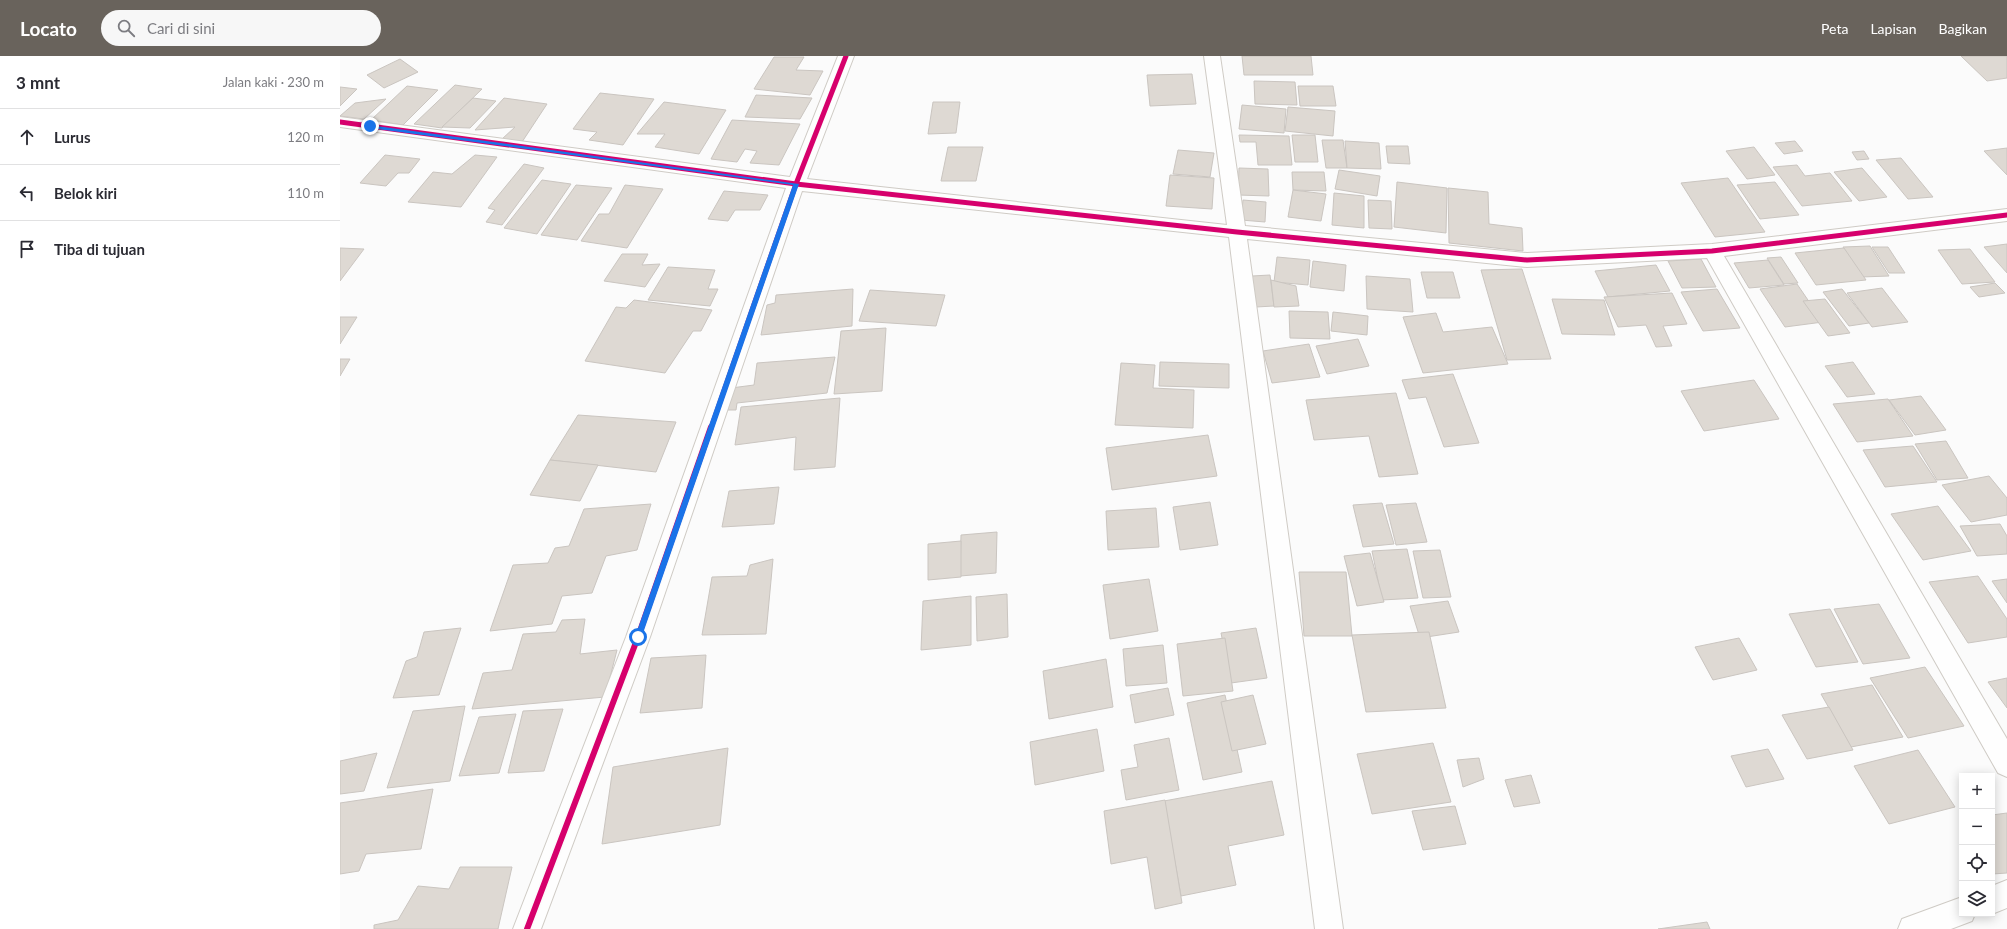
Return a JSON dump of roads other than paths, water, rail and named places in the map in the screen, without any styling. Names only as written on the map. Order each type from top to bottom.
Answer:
[{"type":"street","points":[[528,929],[638,637],[796,184],[846,56]]},
{"type":"street","points":[[1212,56],[1237,232],[1329,929]]},
{"type":"street","points":[[340,122],[796,184],[1237,232],[1527,260],[1712,251],[2007,215]]},
{"type":"street","points":[[1712,251],[2007,764]]},
{"type":"street","points":[[1995,899],[2007,894]]},
{"type":"street","points":[[1912,929],[1959,911]]}]
